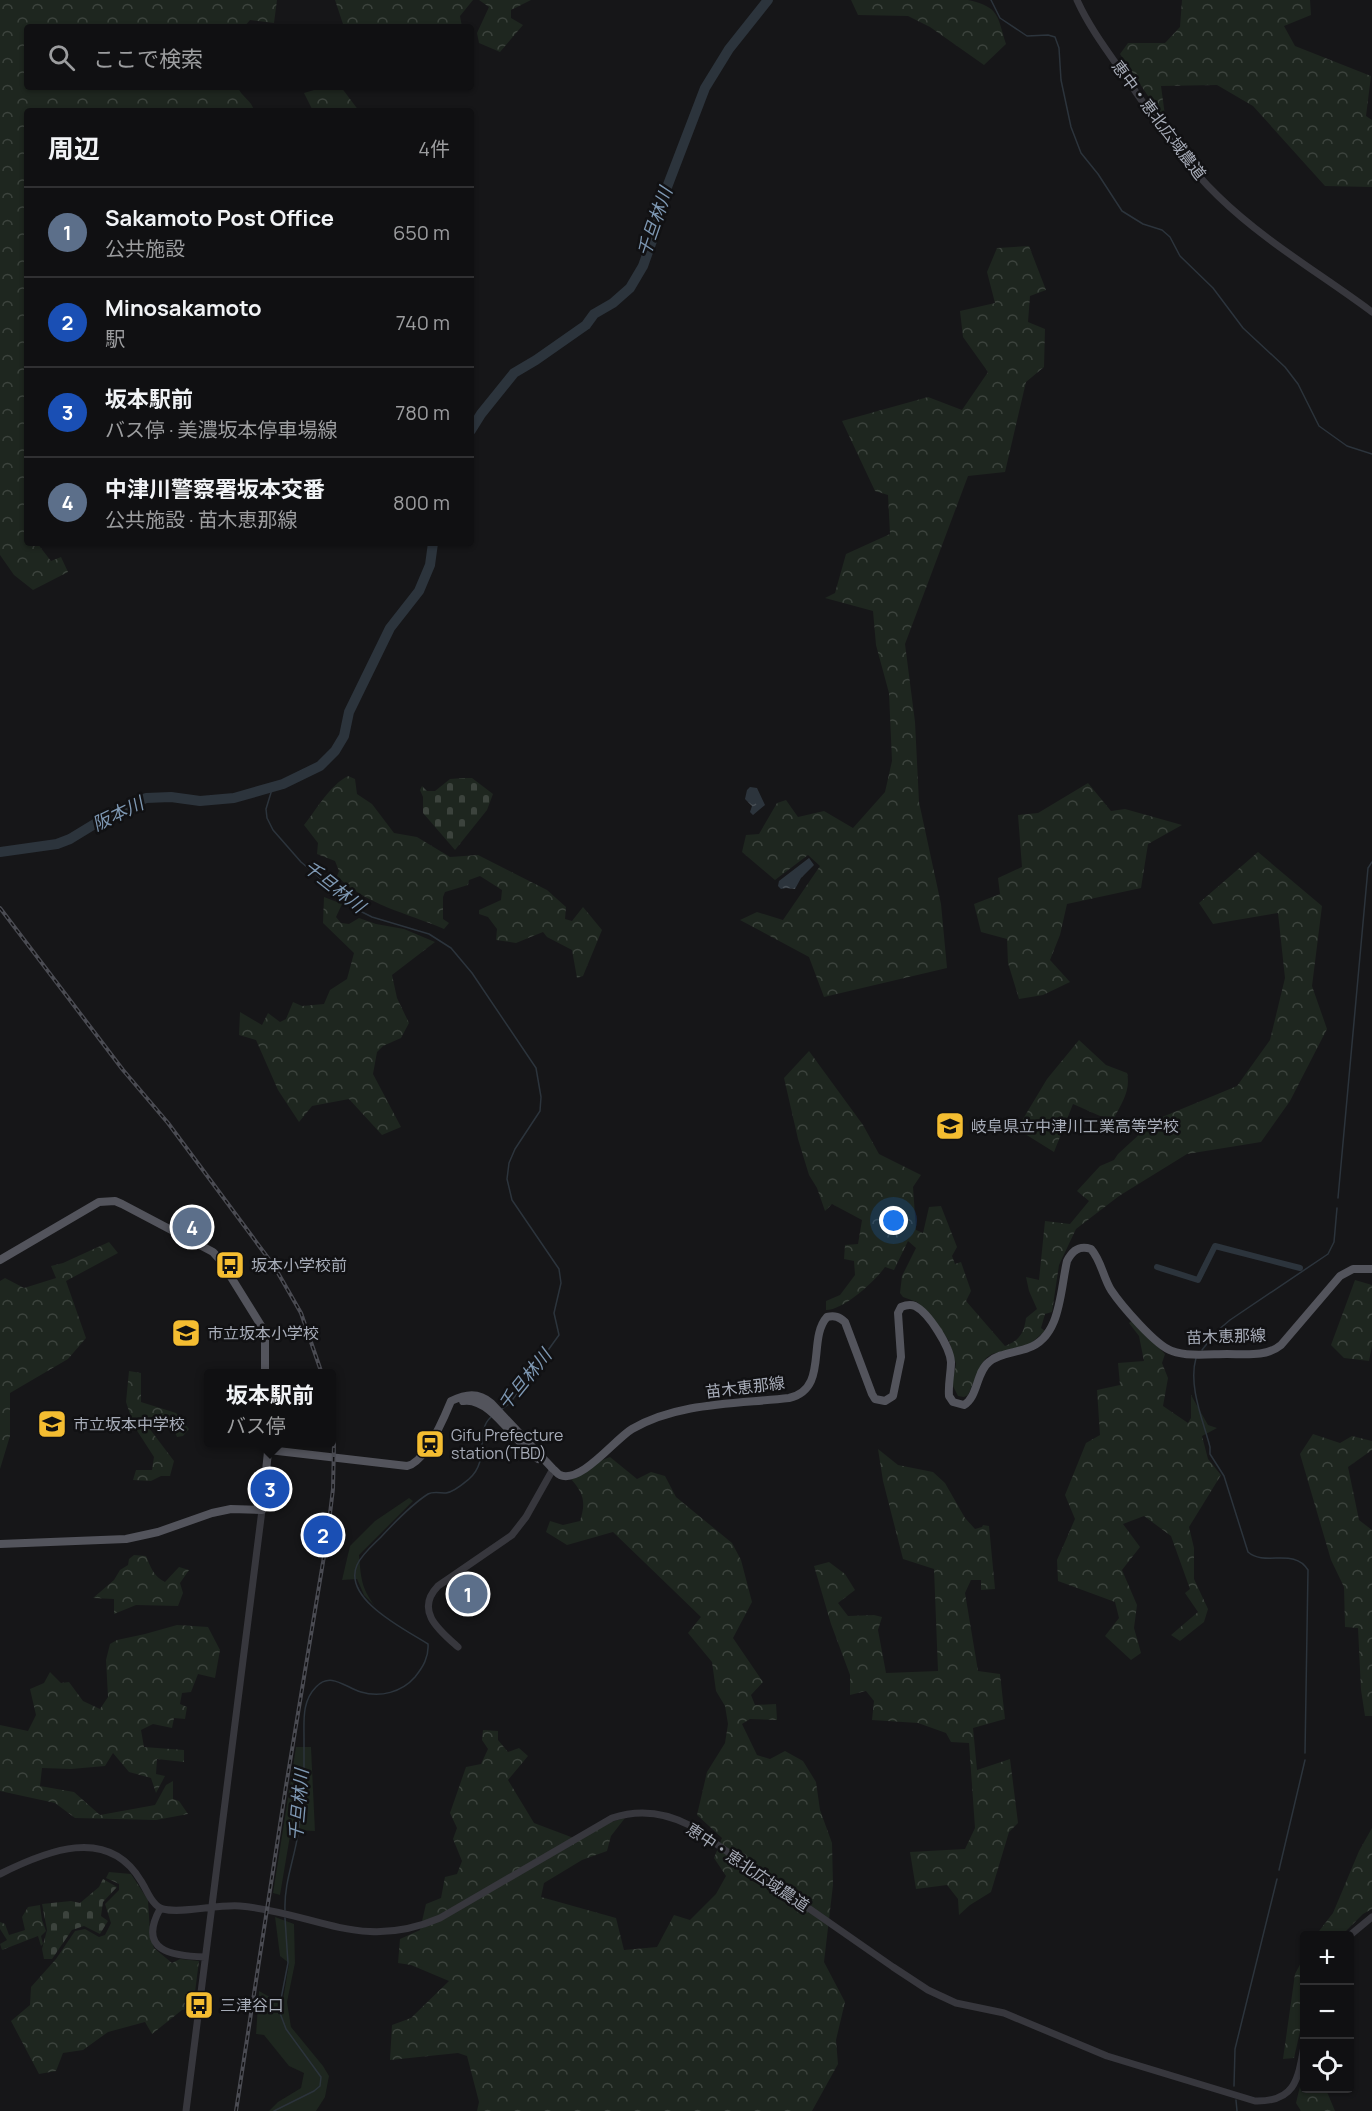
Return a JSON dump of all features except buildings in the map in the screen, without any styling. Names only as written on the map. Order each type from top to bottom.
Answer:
[{"type":"main road","points":[[0,1260],[99,1202],[122,1203],[213,1252],[262,1327],[265,1337],[266,1369]]},
{"type":"main road","name":"苗木恵那線","points":[[553,1469],[560,1475],[567,1476],[581,1472],[628,1431],[674,1412],[789,1398],[801,1394],[817,1362],[820,1327],[824,1320],[831,1316],[845,1322],[872,1394],[875,1399],[885,1401],[893,1396],[901,1357],[898,1313],[901,1307],[907,1305],[918,1308],[948,1350],[951,1363],[949,1396],[953,1402],[964,1404],[970,1398],[988,1362],[997,1356],[1034,1346],[1048,1336],[1055,1318],[1067,1261],[1071,1253],[1080,1248],[1091,1249],[1095,1254],[1110,1289],[1142,1327],[1164,1347],[1180,1353],[1258,1354],[1272,1351],[1281,1345],[1340,1276],[1353,1269],[1372,1269]]},
{"type":"main road","points":[[276,1447],[412,1465],[423,1454],[451,1401],[468,1395],[485,1397],[489,1406],[553,1469]]},
{"type":"main road","points":[[0,1544],[126,1539],[158,1532],[221,1510],[241,1508],[262,1510],[269,1447]]},
{"type":"street","name":"恵中・恵北広域農道","points":[[1077,0],[1093,30],[1183,159],[1208,186],[1259,231],[1372,312]]},
{"type":"street","points":[[458,1647],[431,1620],[429,1604],[432,1593],[438,1586],[512,1535],[526,1517],[553,1469]]},
{"type":"street","points":[[186,2111],[262,1510]]},
{"type":"street","name":"恵中・恵北広域農道","points":[[160,1909],[237,1906],[346,1930],[378,1933],[399,1931],[426,1924],[460,1908],[612,1818],[639,1812],[659,1813],[689,1825],[893,1967],[928,1990],[956,2003],[1004,2013],[1107,2056],[1255,2101],[1273,2101],[1282,2097],[1291,2089],[1300,2069]]},
{"type":"street","points":[[0,1874],[28,1860],[54,1851],[77,1848],[98,1849],[117,1856],[132,1867],[154,1904],[160,1909],[153,1926],[154,1938],[159,1947],[171,1954],[205,1957]]},
{"type":"street","points":[[1354,1931],[1372,1917]]},
{"type":"green space","points":[[0,0],[277,0],[274,23],[250,20],[247,24],[24,24],[24,90],[240,90],[253,108],[24,108],[24,546],[39,546],[51,561],[61,557],[68,572],[33,590],[14,575],[0,555]]},
{"type":"green space","points":[[335,0],[473,0],[460,16],[461,24],[343,24]]},
{"type":"green space","points":[[479,0],[531,0],[511,10],[511,18],[523,25],[500,52],[479,43],[477,33],[489,7]]},
{"type":"green space","points":[[851,0],[968,0],[986,6],[996,14],[1006,44],[984,65],[930,27],[908,16],[858,15]]},
{"type":"green space","points":[[1182,0],[1310,0],[1311,15],[1284,26],[1295,46],[1371,76],[1366,116],[1372,120],[1372,187],[1325,186],[1253,106],[1217,85],[1161,86],[1166,123],[1120,54],[1128,43],[1165,43],[1180,27]]},
{"type":"green space","points":[[314,90],[343,90],[357,108],[312,108],[304,93]]},
{"type":"green space","points":[[1029,246],[1046,290],[1030,296],[1028,322],[1045,329],[1044,367],[1026,382],[1005,472],[968,476],[905,644],[915,722],[919,802],[941,904],[947,968],[824,997],[809,957],[740,920],[757,912],[783,920],[820,866],[808,855],[775,880],[742,852],[746,835],[759,834],[777,803],[786,800],[798,817],[824,811],[853,828],[885,792],[892,761],[889,693],[876,645],[873,611],[825,598],[835,593],[846,554],[890,534],[888,495],[875,491],[842,421],[928,397],[962,410],[988,372],[963,337],[960,311],[995,303],[987,272],[997,248]]},
{"type":"green space","points":[[348,776],[355,779],[357,794],[372,804],[394,833],[417,837],[450,857],[478,855],[547,890],[566,907],[565,919],[572,921],[583,907],[602,930],[583,976],[577,978],[572,950],[547,937],[543,932],[516,943],[496,940],[497,929],[488,917],[479,914],[479,910],[501,900],[502,890],[480,876],[469,880],[468,885],[445,892],[443,919],[449,923],[444,929],[374,901],[348,886],[337,876],[339,871],[335,861],[317,854],[318,843],[304,825],[329,792]]},
{"type":"green space","points":[[472,778],[493,794],[487,810],[455,850],[423,813],[423,797],[420,790],[422,786],[427,791],[435,791],[450,779]]},
{"type":"green space","points":[[1088,783],[1111,811],[1125,809],[1182,825],[1148,844],[1141,888],[1067,904],[1060,935],[1050,960],[1070,982],[1043,995],[1019,999],[1008,963],[1007,939],[981,932],[974,904],[1000,894],[998,878],[1022,867],[1018,815],[1038,813]]},
{"type":"green space","points":[[1258,852],[1322,906],[1312,986],[1327,1029],[1290,1101],[1261,1142],[1187,1154],[1119,1196],[1076,1229],[1059,1265],[1052,1312],[1045,1314],[1041,1328],[1045,1331],[1030,1344],[992,1354],[986,1358],[968,1395],[964,1397],[958,1396],[952,1384],[956,1364],[949,1341],[931,1316],[917,1302],[903,1297],[900,1293],[902,1276],[916,1248],[908,1241],[894,1270],[885,1267],[867,1287],[850,1300],[826,1310],[826,1301],[840,1295],[855,1275],[854,1261],[844,1259],[845,1245],[858,1244],[862,1220],[832,1204],[825,1211],[817,1188],[809,1175],[784,1078],[809,1051],[863,1125],[879,1154],[921,1175],[913,1187],[916,1230],[923,1233],[929,1207],[941,1206],[957,1247],[952,1256],[955,1264],[961,1262],[971,1291],[966,1301],[1005,1346],[1018,1338],[1024,1328],[1026,1318],[1037,1309],[1026,1277],[1039,1280],[1045,1221],[1070,1224],[1089,1201],[1077,1191],[1100,1166],[1114,1160],[1155,1120],[1237,1086],[1270,1040],[1285,978],[1278,913],[1213,924],[1199,903]]},
{"type":"green space","points":[[324,897],[342,904],[336,917],[341,923],[349,924],[359,918],[404,929],[435,942],[392,975],[397,998],[409,1023],[401,1038],[383,1046],[377,1052],[373,1074],[401,1127],[382,1135],[349,1099],[312,1106],[299,1122],[278,1090],[256,1040],[239,1035],[240,1012],[262,1025],[268,1013],[280,1022],[286,1019],[293,1002],[302,1006],[324,1004],[330,990],[347,979],[354,953],[323,923]]},
{"type":"green space","points":[[1079,1040],[1106,1065],[1127,1073],[1127,1091],[1114,1118],[1100,1116],[1073,1104],[1054,1152],[1017,1129],[1047,1079]]},
{"type":"green space","points":[[109,1242],[118,1253],[66,1281],[86,1338],[68,1359],[10,1393],[10,1436],[0,1469],[0,1281],[5,1278],[24,1288],[56,1278],[51,1266],[63,1263]]},
{"type":"green space","points":[[1355,1280],[1372,1285],[1372,1346],[1369,1361],[1344,1358],[1331,1345]]},
{"type":"green space","points":[[1133,1320],[1165,1354],[1162,1363],[1168,1378],[1163,1406],[1188,1423],[1191,1418],[1191,1395],[1208,1425],[1217,1428],[1202,1436],[1208,1459],[1221,1475],[1189,1527],[1194,1548],[1194,1579],[1208,1609],[1204,1622],[1180,1641],[1171,1635],[1198,1612],[1185,1593],[1190,1589],[1171,1536],[1144,1516],[1123,1524],[1140,1547],[1122,1570],[1137,1605],[1134,1628],[1141,1653],[1131,1660],[1105,1636],[1119,1618],[1115,1602],[1058,1581],[1057,1560],[1075,1519],[1065,1495],[1086,1443],[1100,1435],[1097,1390],[1120,1385],[1118,1363],[1144,1361],[1139,1336],[1129,1323]]},
{"type":"green space","points":[[129,1371],[141,1373],[141,1402],[176,1413],[189,1429],[183,1436],[177,1437],[172,1423],[167,1418],[153,1416],[146,1424],[174,1461],[170,1476],[161,1476],[151,1481],[133,1480],[136,1470],[152,1470],[154,1457],[134,1426],[126,1402]]},
{"type":"green space","points":[[1313,1434],[1340,1443],[1352,1436],[1372,1441],[1372,1450],[1348,1467],[1359,1520],[1372,1530],[1372,1716],[1365,1716],[1361,1690],[1358,1628],[1345,1627],[1344,1587],[1331,1560],[1300,1454]]},
{"type":"green space","points":[[878,1449],[898,1465],[933,1472],[945,1483],[965,1518],[975,1529],[983,1525],[989,1526],[995,1589],[981,1590],[981,1580],[971,1580],[965,1593],[978,1671],[1000,1674],[1005,1719],[973,1728],[977,1770],[1010,1759],[1018,1823],[1009,1832],[991,1892],[959,1915],[958,1899],[947,1885],[916,1889],[910,1852],[965,1849],[975,1828],[969,1743],[951,1742],[946,1733],[918,1723],[872,1720],[874,1701],[866,1691],[850,1695],[850,1675],[831,1624],[814,1566],[829,1562],[845,1574],[855,1590],[838,1603],[848,1616],[882,1617],[878,1630],[886,1673],[938,1671],[934,1569],[903,1559],[883,1481]]},
{"type":"green space","points":[[610,1457],[637,1479],[651,1472],[665,1476],[676,1497],[732,1543],[741,1560],[752,1602],[733,1638],[763,1682],[751,1695],[755,1705],[776,1704],[777,1720],[750,1719],[742,1724],[757,1755],[770,1759],[785,1751],[803,1761],[816,1782],[820,1810],[832,1843],[833,1885],[824,1962],[845,2002],[836,2040],[838,2064],[812,2111],[477,2111],[479,2102],[467,2056],[458,2053],[390,2060],[392,2025],[411,2018],[449,1981],[411,1965],[398,1963],[400,1939],[420,1930],[426,1904],[441,1898],[445,1877],[457,1874],[462,1861],[453,1839],[457,1828],[450,1813],[466,1767],[481,1764],[488,1749],[482,1740],[483,1730],[498,1731],[498,1740],[508,1752],[519,1748],[528,1756],[508,1780],[534,1823],[579,1840],[604,1824],[625,1818],[611,1836],[607,1851],[582,1860],[544,1883],[541,1897],[616,1918],[624,1950],[657,1947],[674,1915],[690,1920],[716,1894],[726,1876],[714,1858],[722,1838],[697,1815],[707,1772],[725,1743],[728,1724],[725,1706],[716,1691],[712,1662],[688,1633],[701,1617],[613,1532],[567,1545],[546,1532],[550,1521],[563,1525],[580,1521],[583,1498],[571,1479],[597,1462]]},
{"type":"green space","points":[[409,1498],[413,1501],[359,1555],[362,1582],[375,1606],[364,1595],[357,1579],[342,1580],[350,1546],[375,1521]]},
{"type":"green space","points":[[134,1555],[146,1556],[155,1574],[165,1582],[179,1567],[189,1570],[180,1583],[183,1593],[178,1606],[136,1605],[114,1614],[114,1599],[93,1598],[114,1580]]},
{"type":"green space","points":[[177,1625],[208,1627],[220,1650],[215,1678],[198,1674],[191,1692],[182,1693],[180,1704],[187,1707],[185,1719],[174,1718],[172,1728],[153,1724],[141,1730],[144,1747],[184,1750],[184,1762],[157,1759],[156,1774],[165,1776],[156,1793],[151,1778],[129,1772],[113,1753],[105,1766],[71,1769],[42,1768],[40,1786],[74,1792],[100,1815],[155,1805],[166,1785],[173,1781],[173,1799],[179,1801],[188,1814],[156,1820],[75,1818],[55,1803],[0,1791],[0,1725],[28,1731],[36,1715],[30,1689],[44,1683],[50,1672],[61,1683],[69,1682],[83,1701],[100,1709],[108,1697],[106,1660],[110,1644],[117,1640]]},
{"type":"green space","points":[[296,1747],[311,1747],[315,1831],[291,1830],[280,1895],[273,1893]]},
{"type":"green space","points":[[1372,1828],[1372,1909],[1363,1914],[1346,1931],[1319,1931],[1333,1913],[1359,1851]]},
{"type":"green space","points":[[109,1872],[131,1874],[148,1900],[150,1933],[154,1948],[172,1963],[180,1959],[199,1961],[193,2008],[182,2010],[152,2034],[145,2022],[108,2032],[83,2050],[63,2053],[56,2071],[39,2074],[11,2021],[30,2005],[31,1987],[56,1959],[75,1931],[85,1929],[99,1937],[105,1935],[111,1923],[105,1904],[119,1890],[119,1884],[106,1878]]},
{"type":"green space","points":[[103,1879],[117,1887],[103,1902],[101,1916],[108,1921],[100,1934],[84,1926],[72,1930],[52,1959],[44,1959],[42,1949],[47,1930],[42,1904],[71,1901],[80,1903],[99,1887]]},
{"type":"green space","points":[[40,1905],[46,1931],[41,1936],[43,1944],[41,1946],[38,1936],[2,1950],[0,1944],[7,1940],[0,1929],[0,1922],[5,1924],[9,1935],[25,1930],[22,1917],[28,1907]]},
{"type":"green space","points":[[275,1917],[294,1924],[295,1963],[287,2002],[291,2027],[329,2076],[325,2097],[316,2111],[269,2111],[278,2102],[301,2088],[304,2073],[289,2066],[264,2035],[256,2034],[259,1991],[275,2000],[283,2000],[289,1963],[280,1956]]},
{"type":"green space","points":[[1300,1965],[1300,2032],[1294,2058],[1283,2059],[1295,1974]]},
{"type":"green space","points":[[1300,2086],[1300,2093],[1327,2093],[1335,2111],[1301,2111],[1296,2103]]},
{"type":"water","points":[[750,787],[757,788],[765,805],[753,815],[750,812],[752,806],[745,799]]},
{"type":"water","points":[[809,858],[814,865],[801,878],[795,889],[781,889],[778,886],[779,881]]},
{"type":"waterway","name":"千旦林川","points":[[474,425],[514,373],[586,325],[594,314],[613,303],[630,288],[643,266],[664,195],[705,88],[729,49],[768,0]]},
{"type":"waterway","points":[[991,0],[1000,18],[1027,36],[1055,37],[1059,48],[1061,80],[1071,127],[1081,153],[1122,211],[1143,224],[1162,230],[1170,237],[1180,256],[1213,288],[1243,328],[1285,367],[1298,384],[1319,426],[1347,446],[1372,454]]},
{"type":"waterway","name":"千旦林川","points":[[0,852],[57,844],[70,839],[111,814],[146,798],[171,797],[200,801],[234,798],[283,784],[320,766],[335,751],[344,736],[349,712],[390,628],[419,591],[430,565],[433,546]]},
{"type":"waterway","name":"千旦林川","points":[[273,786],[266,809],[267,818],[273,830],[301,862],[358,910],[372,917],[429,934],[451,948],[472,973],[536,1068],[541,1097],[540,1111],[515,1149],[509,1163],[507,1179],[512,1200],[559,1269],[561,1283],[554,1313],[559,1335],[510,1403],[502,1409]]},
{"type":"waterway","points":[[1338,1198],[1368,868],[1372,862]]},
{"type":"waterway","points":[[1202,1350],[1217,1331],[1230,1320],[1328,1254],[1334,1242],[1337,1208]]},
{"type":"waterway","points":[[1157,1267],[1198,1280],[1215,1246],[1300,1268]]},
{"type":"waterway","points":[[1196,1358],[1195,1391],[1210,1454],[1224,1476],[1248,1552],[1263,1558],[1295,1560],[1302,1563],[1308,1570],[1305,1753]]},
{"type":"waterway","name":"千旦林川","points":[[285,1910],[286,1890],[298,1834],[300,1802],[304,1786],[304,1724],[306,1705],[311,1692],[327,1680],[333,1680],[368,1694],[383,1694],[397,1690],[415,1677],[428,1653],[428,1644],[392,1622],[367,1601],[359,1590],[355,1578],[357,1565],[368,1550],[422,1498],[432,1493],[452,1491],[469,1479],[479,1463],[483,1430],[491,1417]]},
{"type":"waterway","points":[[1279,1870],[1305,1760]]},
{"type":"waterway","points":[[1234,2086],[1235,2049],[1277,1879]]},
{"type":"waterway","name":"千旦林川","points":[[274,2111],[314,2091],[320,2086],[321,2077],[286,2029],[280,2013],[288,1963],[285,1918]]},
{"type":"waterway","points":[[1236,2100],[1237,2111]]},
{"type":"railway","points":[[0,908],[123,1070],[168,1123],[274,1266],[301,1313],[320,1369]]},
{"type":"railway","points":[[236,2111],[327,1538],[333,1489],[334,1447]]},
{"type":"place","name":"岐阜県立中津川工業高等学校","points":[[950,1126]]},
{"type":"place","name":"中津川警察署坂本交番","points":[[192,1227]]},
{"type":"place","name":"坂本小学校前","points":[[230,1265]]},
{"type":"place","name":"市立坂本小学校","points":[[186,1333]]},
{"type":"place","name":"市立坂本中学校","points":[[52,1424]]},
{"type":"place","name":"Gifu Prefecture station(TBD)","points":[[430,1444]]},
{"type":"place","name":"坂本駅前","points":[[270,1489]]},
{"type":"place","name":"Minosakamoto","points":[[323,1535]]},
{"type":"place","name":"Sakamoto Post Office","points":[[468,1594]]},
{"type":"place","name":"三津谷口","points":[[199,2005]]},
{"type":"water label","name":"阪本川","points":[[118,814]]}]
